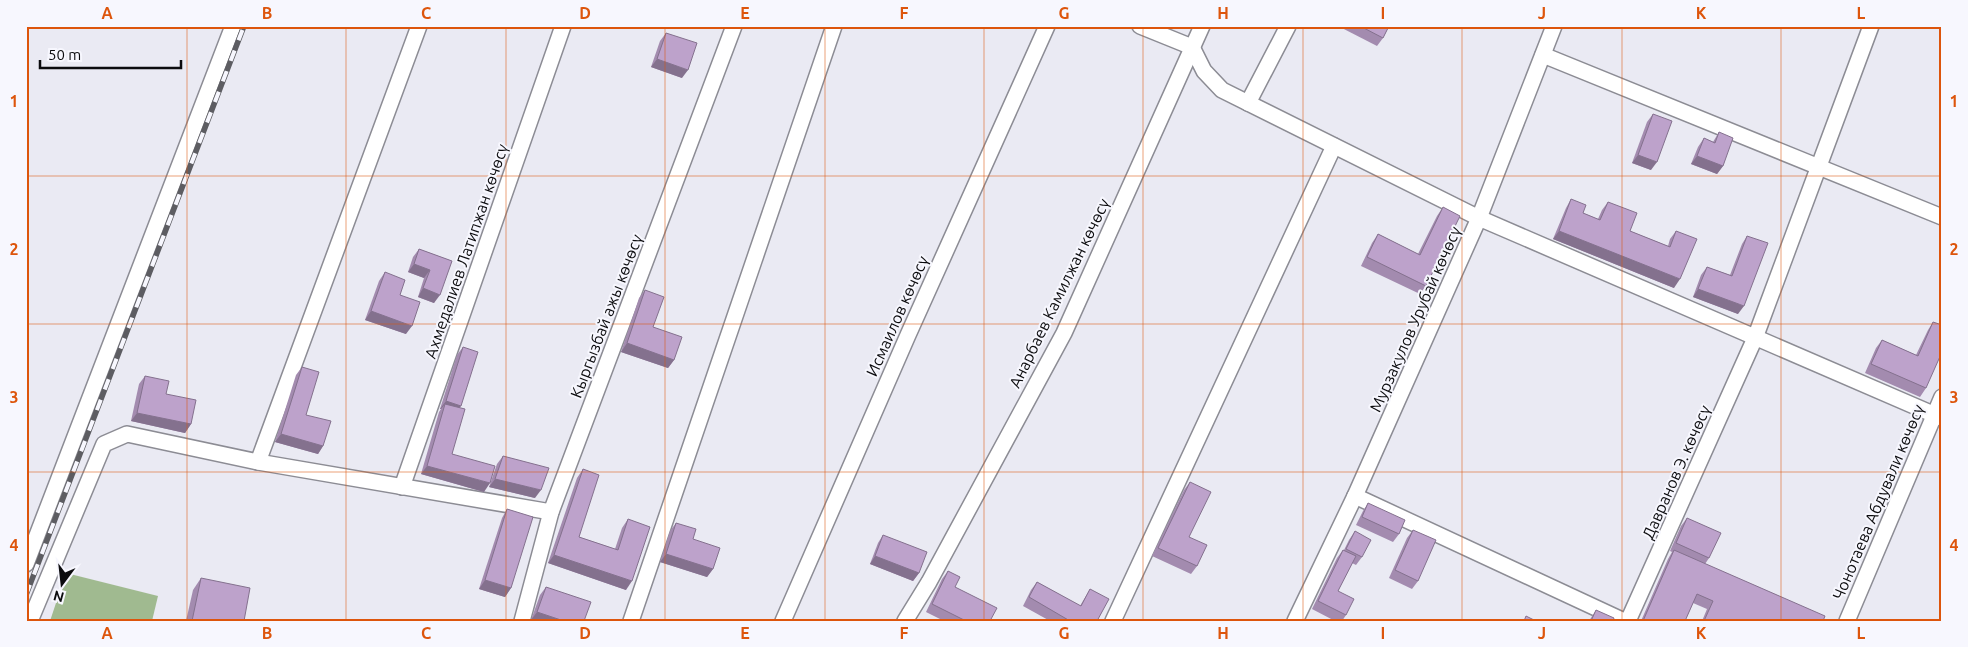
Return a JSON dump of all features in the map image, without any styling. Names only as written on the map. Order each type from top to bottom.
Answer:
[{"type":"street","points":[[26,564],[234,26]]},
{"type":"street","points":[[258,462],[419,26]]},
{"type":"street","name":"Ахмедалиев Латипжан көчөсү","points":[[402,487],[563,26]]},
{"type":"street","name":"Кыргызбай ажы көчөсү","points":[[522,621],[551,512],[734,26]]},
{"type":"street","points":[[631,621],[834,26]]},
{"type":"street","name":"Исмаилов көчөсү","points":[[783,621],[908,335],[1047,26]]},
{"type":"street","points":[[1140,26],[1192,48],[1204,71],[1222,90],[1479,218],[1938,415]]},
{"type":"street","name":"Анарбаев Камилжан көчөсү","points":[[906,621],[1064,333],[1202,26]]},
{"type":"street","points":[[1248,103],[1288,26]]},
{"type":"street","name":"Мурзакулов Урубай көчөсү","points":[[1295,621],[1355,496],[1479,218],[1554,26]]},
{"type":"street","name":"Давранов Э. көчөсү","points":[[1628,621],[1755,338],[1871,26]]},
{"type":"street","points":[[1543,55],[1942,217]]},
{"type":"street","points":[[1113,621],[1334,146]]},
{"type":"street","name":"Чонотаева Абдували көчөсү","points":[[1847,621],[1938,415],[1942,396]]},
{"type":"street","points":[[30,621],[104,444],[127,434],[258,462],[551,512]]},
{"type":"street","points":[[1355,496],[1624,621]]},
{"type":"green space","points":[[66,573],[158,596],[152,621],[50,621]]},
{"type":"building","points":[[1360,26],[1389,26],[1383,38]]},
{"type":"building","points":[[666,33],[697,43],[688,70],[657,59]]},
{"type":"building","points":[[1653,114],[1672,121],[1657,162],[1638,155]]},
{"type":"building","points":[[1719,132],[1733,138],[1723,166],[1697,156],[1704,138],[1715,143]]},
{"type":"building","points":[[1571,199],[1586,205],[1583,213],[1600,220],[1608,202],[1637,213],[1630,231],[1670,247],[1676,231],[1697,239],[1680,279],[1559,231]]},
{"type":"building","points":[[1443,207],[1460,216],[1426,286],[1367,257],[1378,234],[1420,255]]},
{"type":"building","points":[[1747,236],[1768,243],[1744,306],[1698,289],[1707,267],[1732,276]]},
{"type":"building","points":[[419,249],[452,261],[440,295],[423,288],[430,270],[414,264]]},
{"type":"building","points":[[385,272],[405,280],[400,295],[420,302],[412,326],[371,311]]},
{"type":"building","points":[[645,290],[664,297],[653,327],[682,337],[674,360],[627,343]]},
{"type":"building","points":[[1933,322],[1942,325],[1942,352],[1926,388],[1871,364],[1882,340],[1918,356]]},
{"type":"building","points":[[463,347],[478,352],[461,406],[446,401]]},
{"type":"building","points":[[302,367],[319,372],[306,415],[331,421],[323,446],[281,434]]},
{"type":"building","points":[[145,376],[169,381],[166,394],[196,400],[191,424],[137,413]]},
{"type":"building","points":[[445,404],[465,409],[452,454],[495,466],[490,483],[427,466]]},
{"type":"building","points":[[503,456],[549,468],[541,490],[495,479]]},
{"type":"building","points":[[583,469],[599,475],[579,537],[618,550],[628,519],[650,527],[632,581],[554,555]]},
{"type":"building","points":[[1190,482],[1211,492],[1189,537],[1207,545],[1197,566],[1158,548]]},
{"type":"building","points":[[1368,503],[1405,520],[1399,534],[1362,517]]},
{"type":"building","points":[[507,509],[533,517],[511,588],[485,580]]},
{"type":"building","points":[[1687,518],[1721,533],[1709,558],[1676,543]]},
{"type":"building","points":[[676,523],[696,529],[693,539],[720,548],[713,569],[666,554]]},
{"type":"building","points":[[1413,530],[1436,540],[1418,581],[1395,570]]},
{"type":"building","points":[[1355,531],[1371,540],[1362,557],[1346,549]]},
{"type":"building","points":[[883,535],[927,552],[919,573],[875,556]]},
{"type":"building","points":[[1343,550],[1356,556],[1338,591],[1354,599],[1346,615],[1318,601]]},
{"type":"building","points":[[1674,550],[1825,616],[1823,621],[1704,621],[1713,601],[1697,594],[1685,621],[1643,621]]},
{"type":"building","points":[[948,571],[960,577],[955,587],[997,608],[990,621],[966,621],[932,604]]},
{"type":"building","points":[[201,578],[250,588],[244,621],[192,621]]},
{"type":"building","points":[[1037,582],[1081,606],[1090,589],[1109,599],[1097,621],[1070,621],[1029,597]]},
{"type":"building","points":[[546,587],[591,602],[584,621],[564,621],[537,612]]},
{"type":"building","points":[[1596,610],[1614,618],[1613,621],[1591,621]]},
{"type":"building","points":[[1526,616],[1536,621],[1524,621]]},
{"type":"railway","points":[[26,595],[244,26]]}]
